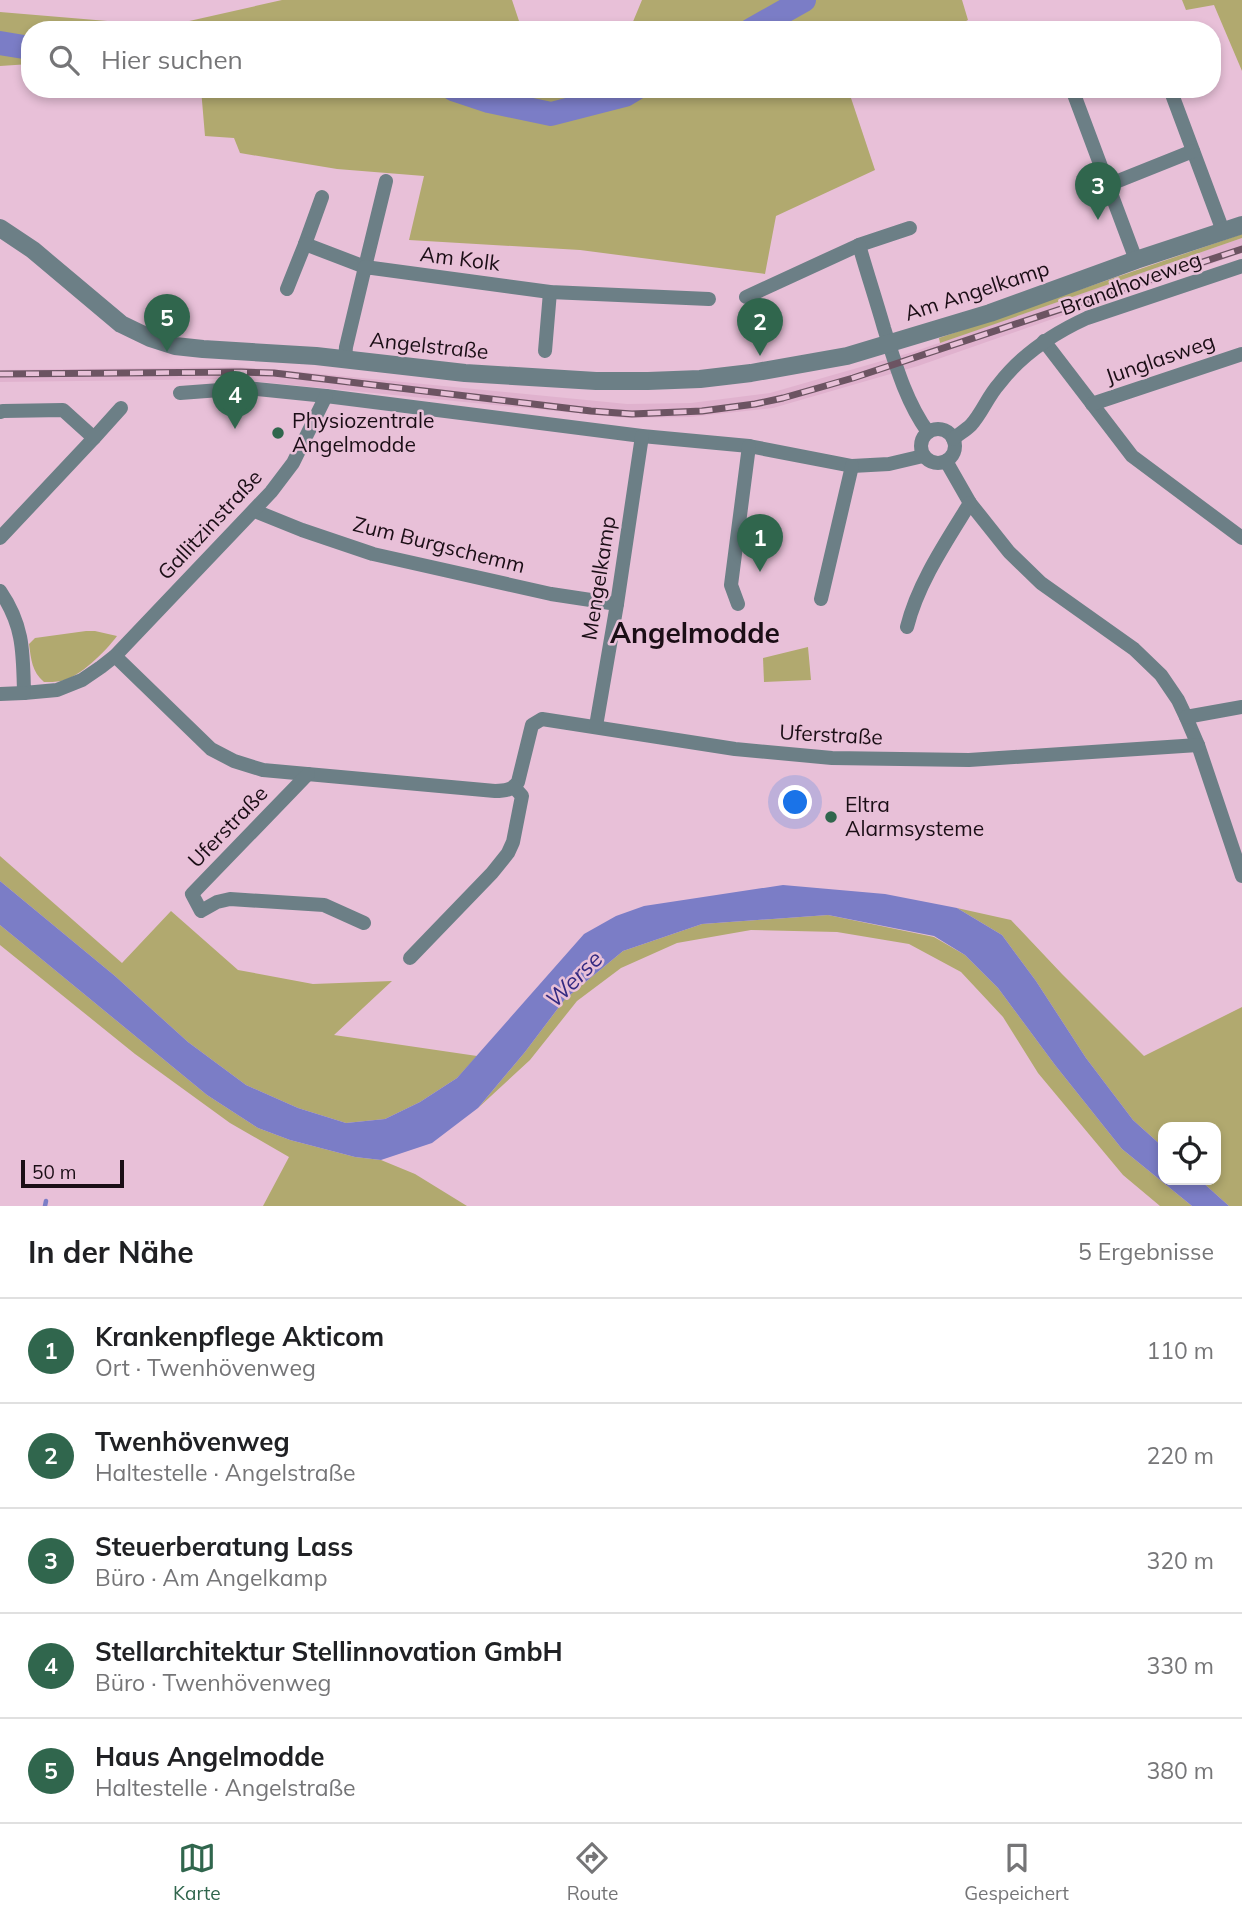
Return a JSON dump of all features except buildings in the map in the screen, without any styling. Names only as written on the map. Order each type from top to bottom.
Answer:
[{"type":"street","points":[[1075,98],[1136,260]]},
{"type":"street","points":[[1173,98],[1223,231]]},
{"type":"street","points":[[1108,185],[1193,151]]},
{"type":"street","points":[[345,359],[386,181]]},
{"type":"street","points":[[287,289],[322,197]]},
{"type":"street","name":"Am Angelkamp","points":[[859,245],[889,344],[990,313],[1242,225]]},
{"type":"street","name":"Angelstraße","points":[[0,228],[33,250],[121,324],[174,346],[345,359],[465,373],[596,381],[700,379],[764,371],[889,344]]},
{"type":"street","points":[[746,297],[859,245],[910,228]]},
{"type":"street","name":"Am Kolk","points":[[305,244],[365,267],[550,292],[709,299]]},
{"type":"street","name":"Brandhoveweg","points":[[953,439],[970,426],[998,385],[1020,360],[1065,328],[1087,318],[1242,267]]},
{"type":"street","points":[[545,351],[550,292]]},
{"type":"street","points":[[1044,341],[1132,456],[1242,538]]},
{"type":"street","points":[[889,344],[903,385],[928,432]]},
{"type":"street","name":"Junglasweg","points":[[1092,404],[1242,354]]},
{"type":"street","points":[[180,393],[247,388],[326,396],[642,436],[749,446],[852,466],[889,464],[923,456]]},
{"type":"street","name":"Gallitzinstraße","points":[[0,694],[57,690],[82,680],[115,656],[271,492],[293,463],[326,396]]},
{"type":"street","points":[[0,538],[121,408]]},
{"type":"street","points":[[0,412],[63,410],[94,438]]},
{"type":"street","points":[[941,429],[953,439],[953,454],[946,461],[936,464],[923,456],[921,442],[928,432],[941,429]]},
{"type":"street","name":"Mengelkamp","points":[[596,726],[642,436]]},
{"type":"street","points":[[738,604],[731,585],[749,446]]},
{"type":"street","points":[[946,461],[970,503],[1009,552],[1041,583],[1134,649],[1161,675],[1178,700],[1198,745],[1242,876]]},
{"type":"street","points":[[821,598],[852,466]]},
{"type":"street","points":[[907,627],[911,610],[929,573],[970,503]]},
{"type":"street","name":"Zum Burgschemm","points":[[255,511],[373,554],[551,594],[617,604]]},
{"type":"street","points":[[0,591],[17,620],[21,636],[24,693]]},
{"type":"street","name":"Uferstraße","points":[[115,656],[211,749],[234,761],[263,770],[495,791],[514,787],[518,782],[532,725],[548,719],[735,749],[832,758],[969,760],[1198,745]]},
{"type":"street","points":[[1186,717],[1242,707]]},
{"type":"street","name":"Uferstraße","points":[[308,774],[192,894],[201,911],[217,902],[230,899],[324,905],[364,923]]},
{"type":"street","name":"Uferstraße","points":[[410,958],[508,853],[513,842],[522,796],[514,787]]},
{"type":"shaded area","points":[[282,0],[512,0],[519,21],[189,21]]},
{"type":"shaded area","points":[[642,0],[962,0],[968,20],[966,21],[633,21]]},
{"type":"shaded area","points":[[1182,0],[1242,0],[1242,71],[1214,5],[1186,10]]},
{"type":"shaded area","points":[[0,12],[107,21],[21,21],[21,65],[0,66]]},
{"type":"shaded area","points":[[202,98],[851,98],[875,170],[776,216],[765,274],[580,250],[409,240],[424,176],[337,169],[240,153],[234,138],[205,136]]},
{"type":"shaded area","points":[[1242,234],[1242,238],[940,343],[939,338]]},
{"type":"shaded area","points":[[1242,238],[1242,253],[918,366],[773,408],[690,417],[626,418],[232,379],[0,382],[0,370],[231,367],[627,404],[691,403],[770,393],[913,352]]},
{"type":"shaded area","points":[[86,631],[117,636],[76,675],[61,681],[44,682],[31,660],[29,644],[35,638]]},
{"type":"shaded area","points":[[808,647],[811,680],[764,682],[763,658]]},
{"type":"shaded area","points":[[0,856],[122,963],[171,911],[238,970],[313,984],[392,981],[334,1035],[477,1056],[457,1078],[420,1102],[385,1119],[346,1123],[298,1108],[246,1085],[188,1042],[115,976],[0,881]]},
{"type":"shaded area","points":[[957,908],[1011,920],[1144,1056],[1242,1007],[1242,1206],[1229,1206],[1206,1185],[1221,1185],[1221,1122],[1158,1122],[1158,1142],[1133,1120],[1086,1058],[1036,981],[1002,935]]},
{"type":"shaded area","points":[[828,915],[934,937],[965,955],[998,988],[1122,1149],[1158,1178],[1158,1185],[1166,1185],[1192,1206],[1160,1206],[1123,1175],[1038,1073],[1003,1017],[961,972],[909,944],[837,932],[751,930],[677,943],[621,968],[577,1001],[530,1060],[478,1108],[565,999],[623,951],[702,924]]},
{"type":"shaded area","points":[[0,925],[207,1095],[258,1128],[290,1140],[355,1157],[381,1160],[415,1174],[467,1206],[263,1206],[289,1157],[230,1123],[135,1054],[0,945]]},
{"type":"water","name":"Werse","points":[[0,881],[115,976],[188,1042],[246,1085],[298,1108],[346,1123],[385,1119],[420,1102],[457,1078],[584,934],[616,916],[644,906],[783,885],[885,894],[957,908],[1002,935],[1036,981],[1086,1058],[1133,1120],[1158,1142],[1158,1178],[1122,1149],[998,988],[965,955],[934,936],[828,915],[702,924],[623,951],[565,999],[478,1108],[432,1143],[381,1160],[355,1157],[290,1140],[258,1128],[207,1095],[0,925]]},
{"type":"water","points":[[1166,1185],[1206,1185],[1229,1206],[1192,1206]]},
{"type":"waterway","points":[[767,21],[804,0]]},
{"type":"waterway","points":[[0,43],[21,46]]},
{"type":"waterway","points":[[480,98],[551,114],[613,98]]},
{"type":"waterway","points":[[45,1206],[46,1201]]},
{"type":"railway","points":[[0,374],[274,373],[591,411],[632,414],[702,411],[783,398],[853,378],[1242,249]]},
{"type":"place","name":"Steuerberatung Lass","points":[[1098,220]]},
{"type":"place","name":"Haus Angelmodde","points":[[167,352]]},
{"type":"place","name":"Twenhövenweg","points":[[760,356]]},
{"type":"place","name":"Stellarchitektur Stellinnovation GmbH","points":[[235,429]]},
{"type":"place","name":"Physiozentrale Angelmodde","points":[[278,433]]},
{"type":"place","name":"Krankenpflege Akticom","points":[[760,572]]},
{"type":"place","name":"Eltra Alarmsysteme","points":[[831,817]]},
{"type":"district","name":"Angelmodde","points":[[695,633]]}]
